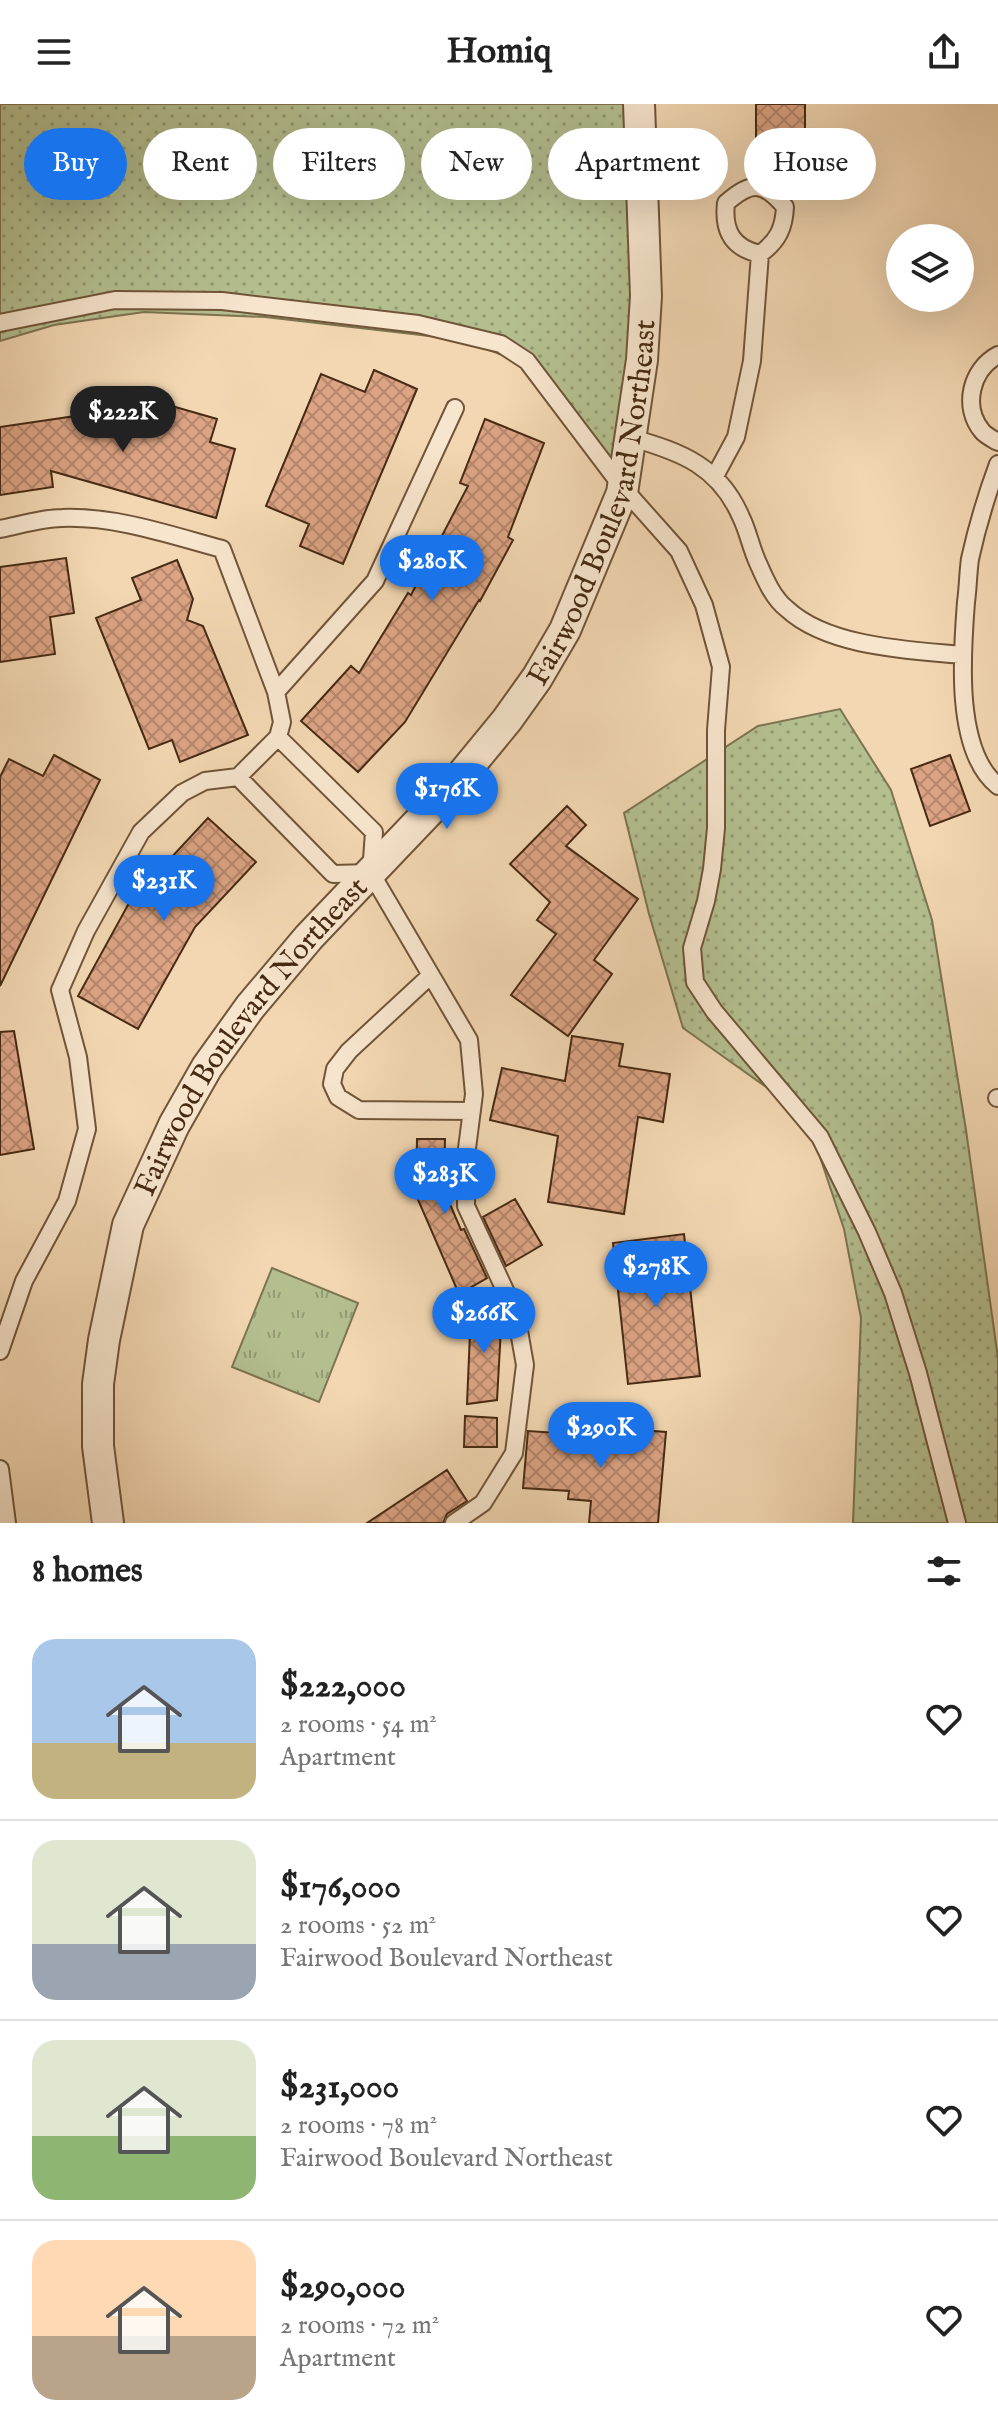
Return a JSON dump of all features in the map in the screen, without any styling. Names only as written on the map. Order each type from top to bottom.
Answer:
[{"type":"street","name":"Fairwood Boulevard Northeast","points":[[108,1523],[98,1446],[98,1384],[104,1340],[128,1225],[174,1125],[207,1067],[250,1007],[309,937],[452,787],[537,678],[565,630],[623,488],[642,360],[646,296],[639,104]]},
{"type":"lane","points":[[715,476],[736,437],[746,391],[752,361],[760,254]]},
{"type":"lane","points":[[0,323],[115,300],[222,301],[418,324],[501,344],[527,361],[623,488],[679,551],[704,605],[721,667],[716,730],[716,828],[706,901],[692,948],[695,982],[714,1011],[820,1137],[867,1232],[893,1293],[918,1373],[957,1523]]},
{"type":"lane","points":[[998,355],[988,360],[973,382],[971,408],[982,432],[998,442]]},
{"type":"lane","points":[[276,692],[375,581],[455,408]]},
{"type":"lane","points":[[632,438],[662,446],[697,462],[715,476],[742,519],[767,583],[786,609],[815,628],[875,646],[962,655]]},
{"type":"lane","points":[[998,464],[970,561],[962,655],[965,711],[974,751],[992,782],[998,786]]},
{"type":"lane","points":[[0,529],[59,517],[96,519],[151,529],[222,549],[276,692],[282,722],[278,737],[238,777],[205,781],[182,793],[141,832],[86,931],[60,990],[78,1057],[87,1129],[67,1201],[24,1281],[0,1351]]},
{"type":"lane","points":[[278,737],[374,832],[371,873],[469,1040],[474,1094],[466,1156],[466,1206],[516,1314],[525,1365],[514,1453],[483,1503],[454,1523]]},
{"type":"lane","points":[[238,777],[333,874],[371,873]]},
{"type":"lane","points":[[431,975],[349,1051],[335,1069],[332,1084],[338,1097],[359,1110],[472,1111]]},
{"type":"lane","points":[[0,1469],[7,1523]]},
{"type":"green space","points":[[0,104],[639,104],[640,128],[548,128],[548,200],[642,200],[646,296],[622,493],[517,361],[464,340],[265,317],[144,312],[54,325],[0,341]]},
{"type":"green space","points":[[840,709],[891,790],[932,920],[998,1358],[998,1523],[853,1523],[861,1318],[844,1229],[815,1142],[769,1089],[683,1028],[649,914],[624,813],[758,726]]},
{"type":"green space","points":[[272,1268],[358,1303],[319,1402],[232,1367]]},
{"type":"building","points":[[756,104],[805,104],[805,128],[756,128]]},
{"type":"building","points":[[374,370],[417,389],[343,564],[300,546],[309,524],[266,506],[321,374],[365,392]]},
{"type":"building","points":[[116,390],[217,419],[210,442],[235,449],[216,518],[51,471],[53,487],[0,495],[0,427],[82,415],[85,406],[110,413]]},
{"type":"building","points":[[485,419],[544,443],[508,537],[513,540],[480,601],[405,722],[358,772],[301,721],[351,666],[359,673],[408,593],[411,595],[468,486],[460,483]]},
{"type":"building","points":[[66,558],[74,613],[50,617],[55,654],[0,662],[0,567]]},
{"type":"building","points":[[177,560],[193,599],[187,620],[203,626],[248,735],[180,762],[172,740],[149,749],[96,618],[141,600],[132,578]]},
{"type":"building","points":[[54,755],[100,780],[0,986],[0,777],[9,759],[43,776]]},
{"type":"building","points":[[950,755],[970,811],[930,826],[911,769]]},
{"type":"building","points":[[567,806],[586,825],[566,846],[638,899],[594,960],[612,974],[568,1036],[511,995],[556,934],[537,920],[550,902],[510,864]]},
{"type":"building","points":[[208,818],[256,862],[195,927],[138,1029],[78,996],[129,903]]},
{"type":"building","points":[[14,1031],[34,1149],[0,1155],[0,1032]]},
{"type":"building","points":[[572,1036],[623,1044],[619,1066],[670,1074],[663,1122],[638,1117],[624,1214],[548,1202],[558,1136],[490,1120],[502,1068],[565,1081]]},
{"type":"building","points":[[417,1139],[445,1139],[444,1190],[487,1278],[459,1294],[416,1195]]},
{"type":"building","points":[[515,1199],[542,1245],[506,1266],[483,1217]]},
{"type":"building","points":[[684,1234],[700,1376],[628,1384],[613,1243]]},
{"type":"building","points":[[471,1309],[502,1310],[497,1400],[467,1404]]},
{"type":"building","points":[[465,1416],[497,1418],[497,1447],[464,1447]]},
{"type":"building","points":[[574,1425],[666,1432],[658,1523],[589,1523],[591,1501],[568,1499],[569,1491],[523,1488],[528,1431],[573,1434]]},
{"type":"building","points":[[447,1470],[467,1501],[447,1514],[443,1523],[367,1523]]}]
